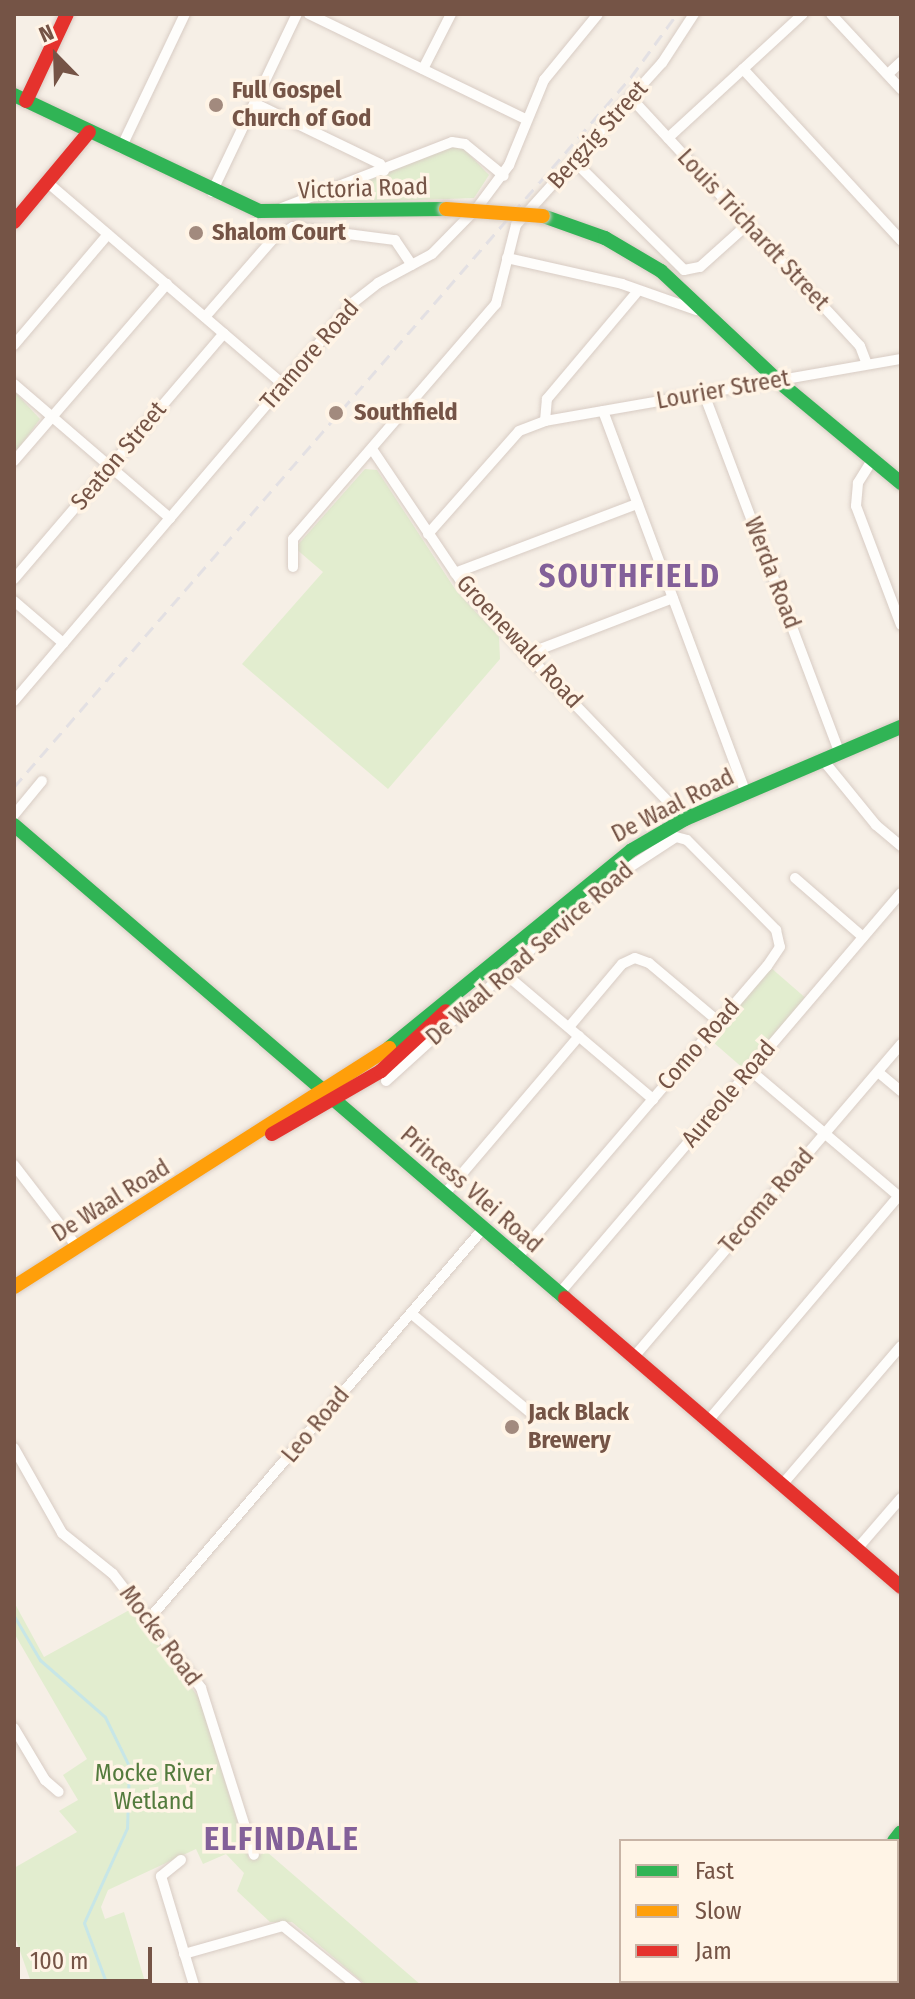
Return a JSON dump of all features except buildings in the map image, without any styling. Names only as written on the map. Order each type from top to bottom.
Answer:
[{"type":"street","points":[[20,98],[67,14]]},
{"type":"street","points":[[121,148],[185,14]]},
{"type":"street","points":[[212,192],[297,14]]},
{"type":"street","points":[[309,14],[334,19],[423,69],[525,119]]},
{"type":"street","points":[[423,69],[451,14]]},
{"type":"street","name":"Tramore Road","points":[[14,701],[354,302],[446,242],[504,176],[525,119],[550,70],[598,14]]},
{"type":"street","name":"Bergzig Street","points":[[293,567],[293,539],[496,304],[506,279],[507,258],[516,225],[632,99],[694,14]]},
{"type":"street","points":[[668,138],[803,14]]},
{"type":"street","points":[[831,14],[901,89]]},
{"type":"street","points":[[888,74],[901,62]]},
{"type":"street","points":[[743,69],[901,240]]},
{"type":"street","name":"Victoria Road","points":[[20,98],[212,192],[273,213],[446,209],[543,216],[627,249],[661,271],[778,381],[871,462],[901,483]]},
{"type":"street","name":"Louis Trichardt Street","points":[[632,99],[864,351],[867,364]]},
{"type":"street","points":[[256,104],[380,164],[384,171]]},
{"type":"street","points":[[16,216],[89,132]]},
{"type":"street","points":[[273,213],[455,142],[504,176]]},
{"type":"street","points":[[576,163],[675,264],[689,272],[748,224]]},
{"type":"street","points":[[47,182],[283,384]]},
{"type":"street","points":[[205,317],[273,239],[293,227],[395,240],[412,265]]},
{"type":"street","points":[[14,345],[108,234]]},
{"type":"street","name":"Victoria Road","points":[[507,258],[681,301],[707,316]]},
{"type":"street","points":[[14,461],[167,284]]},
{"type":"street","points":[[545,421],[547,399],[638,291]]},
{"type":"street","name":"Seaton Street","points":[[14,579],[224,333]]},
{"type":"street","name":"Lourier Street","points":[[428,534],[519,431],[545,421],[901,359]]},
{"type":"street","points":[[14,384],[170,518]]},
{"type":"street","name":"Werda Road","points":[[704,394],[840,753]]},
{"type":"street","points":[[603,411],[746,793]]},
{"type":"street","name":"Groenewald Road","points":[[372,449],[455,573],[530,658],[685,819]]},
{"type":"street","points":[[871,462],[855,498],[901,625]]},
{"type":"street","points":[[455,573],[637,504]]},
{"type":"street","points":[[530,658],[556,642],[673,598]]},
{"type":"street","points":[[14,601],[63,643]]},
{"type":"street","name":"De Waal Road","points":[[14,1287],[190,1177],[331,1095],[497,969],[608,866],[685,819],[901,727]]},
{"type":"street","points":[[823,760],[896,835],[901,846]]},
{"type":"street","points":[[14,815],[42,781]]},
{"type":"street","name":"Princess Vlei Road","points":[[14,825],[901,1587]]},
{"type":"street","name":"De Waal Road Service Road","points":[[386,1081],[497,969],[613,878],[679,836]]},
{"type":"street","name":"Como Road","points":[[516,1259],[777,953],[780,935],[679,836]]},
{"type":"street","points":[[795,878],[863,937]]},
{"type":"street","name":"Aureole Road","points":[[558,1295],[901,893]]},
{"type":"street","points":[[569,1027],[622,964],[635,958],[649,963],[719,1022]]},
{"type":"street","points":[[497,969],[653,1099]]},
{"type":"street","points":[[443,1196],[579,1036]]},
{"type":"street","name":"Tecoma Road","points":[[633,1358],[901,1044]]},
{"type":"street","points":[[707,1422],[900,1197],[750,1070]]},
{"type":"street","points":[[878,1072],[901,1091]]},
{"type":"street","points":[[14,1165],[78,1248]]},
{"type":"street","name":"Leo Road","points":[[149,1619],[482,1230]]},
{"type":"street","points":[[412,1314],[532,1414]]},
{"type":"street","points":[[781,1486],[901,1346]]},
{"type":"street","name":"Mocke Road","points":[[14,1448],[62,1533],[105,1566],[206,1696],[254,1855]]},
{"type":"street","points":[[857,1549],[901,1498]]},
{"type":"street","points":[[14,1728],[45,1780],[59,1792]]},
{"type":"street","points":[[181,1860],[160,1873],[194,1985]]},
{"type":"street","points":[[184,1954],[283,1926],[356,1985]]},
{"type":"green space","points":[[453,146],[464,149],[489,175],[474,198],[310,204]]},
{"type":"green space","points":[[14,391],[40,419],[14,455]]},
{"type":"green space","points":[[365,469],[377,470],[457,592],[499,637],[500,659],[388,789],[242,664],[323,572],[295,548]]},
{"type":"green space","points":[[770,967],[806,998],[745,1069],[708,1038]]},
{"type":"green space","name":"Mocke River Wetland","points":[[14,1602],[44,1657],[133,1608],[199,1698],[249,1859],[267,1852],[421,1985],[366,1985],[292,1922],[270,1922],[237,1891],[244,1873],[226,1854],[203,1864],[196,1849],[108,1890],[101,1907],[105,1919],[124,1912],[146,1985],[32,1985],[14,1934],[14,1868],[77,1832],[59,1811],[78,1800],[63,1775],[87,1759],[14,1633]]},
{"type":"waterway","points":[[14,1616],[40,1660],[105,1717],[129,1766],[127,1828],[84,1923],[107,1985]]},
{"type":"railway","points":[[14,787],[631,77],[677,14]]},
{"type":"traffic: fast","points":[[14,95],[259,211],[446,209]]},
{"type":"traffic: fast","points":[[543,216],[605,238],[661,271],[778,381],[901,483]]},
{"type":"traffic: fast","points":[[389,1048],[632,850],[685,819],[901,727]]},
{"type":"traffic: fast","points":[[14,825],[565,1298]]},
{"type":"traffic: fast","points":[[896,1839],[901,1832]]},
{"type":"traffic: slow","points":[[446,209],[543,216]]},
{"type":"traffic: slow","points":[[14,1287],[389,1048]]},
{"type":"traffic: jam","points":[[26,101],[67,14]]},
{"type":"traffic: jam","points":[[14,222],[89,132]]},
{"type":"traffic: jam","points":[[272,1134],[381,1071],[446,1011]]},
{"type":"traffic: jam","points":[[565,1298],[901,1587]]},
{"type":"place","name":"Full Gospel Church of God","points":[[216,105]]},
{"type":"place","name":"Shalom Court","points":[[196,233]]},
{"type":"place","name":"Southfield","points":[[336,413]]},
{"type":"place","name":"Jack Black Brewery","points":[[512,1427]]},
{"type":"district","name":"SOUTHFIELD","points":[[630,576]]},
{"type":"district","name":"ELFINDALE","points":[[282,1839]]}]
